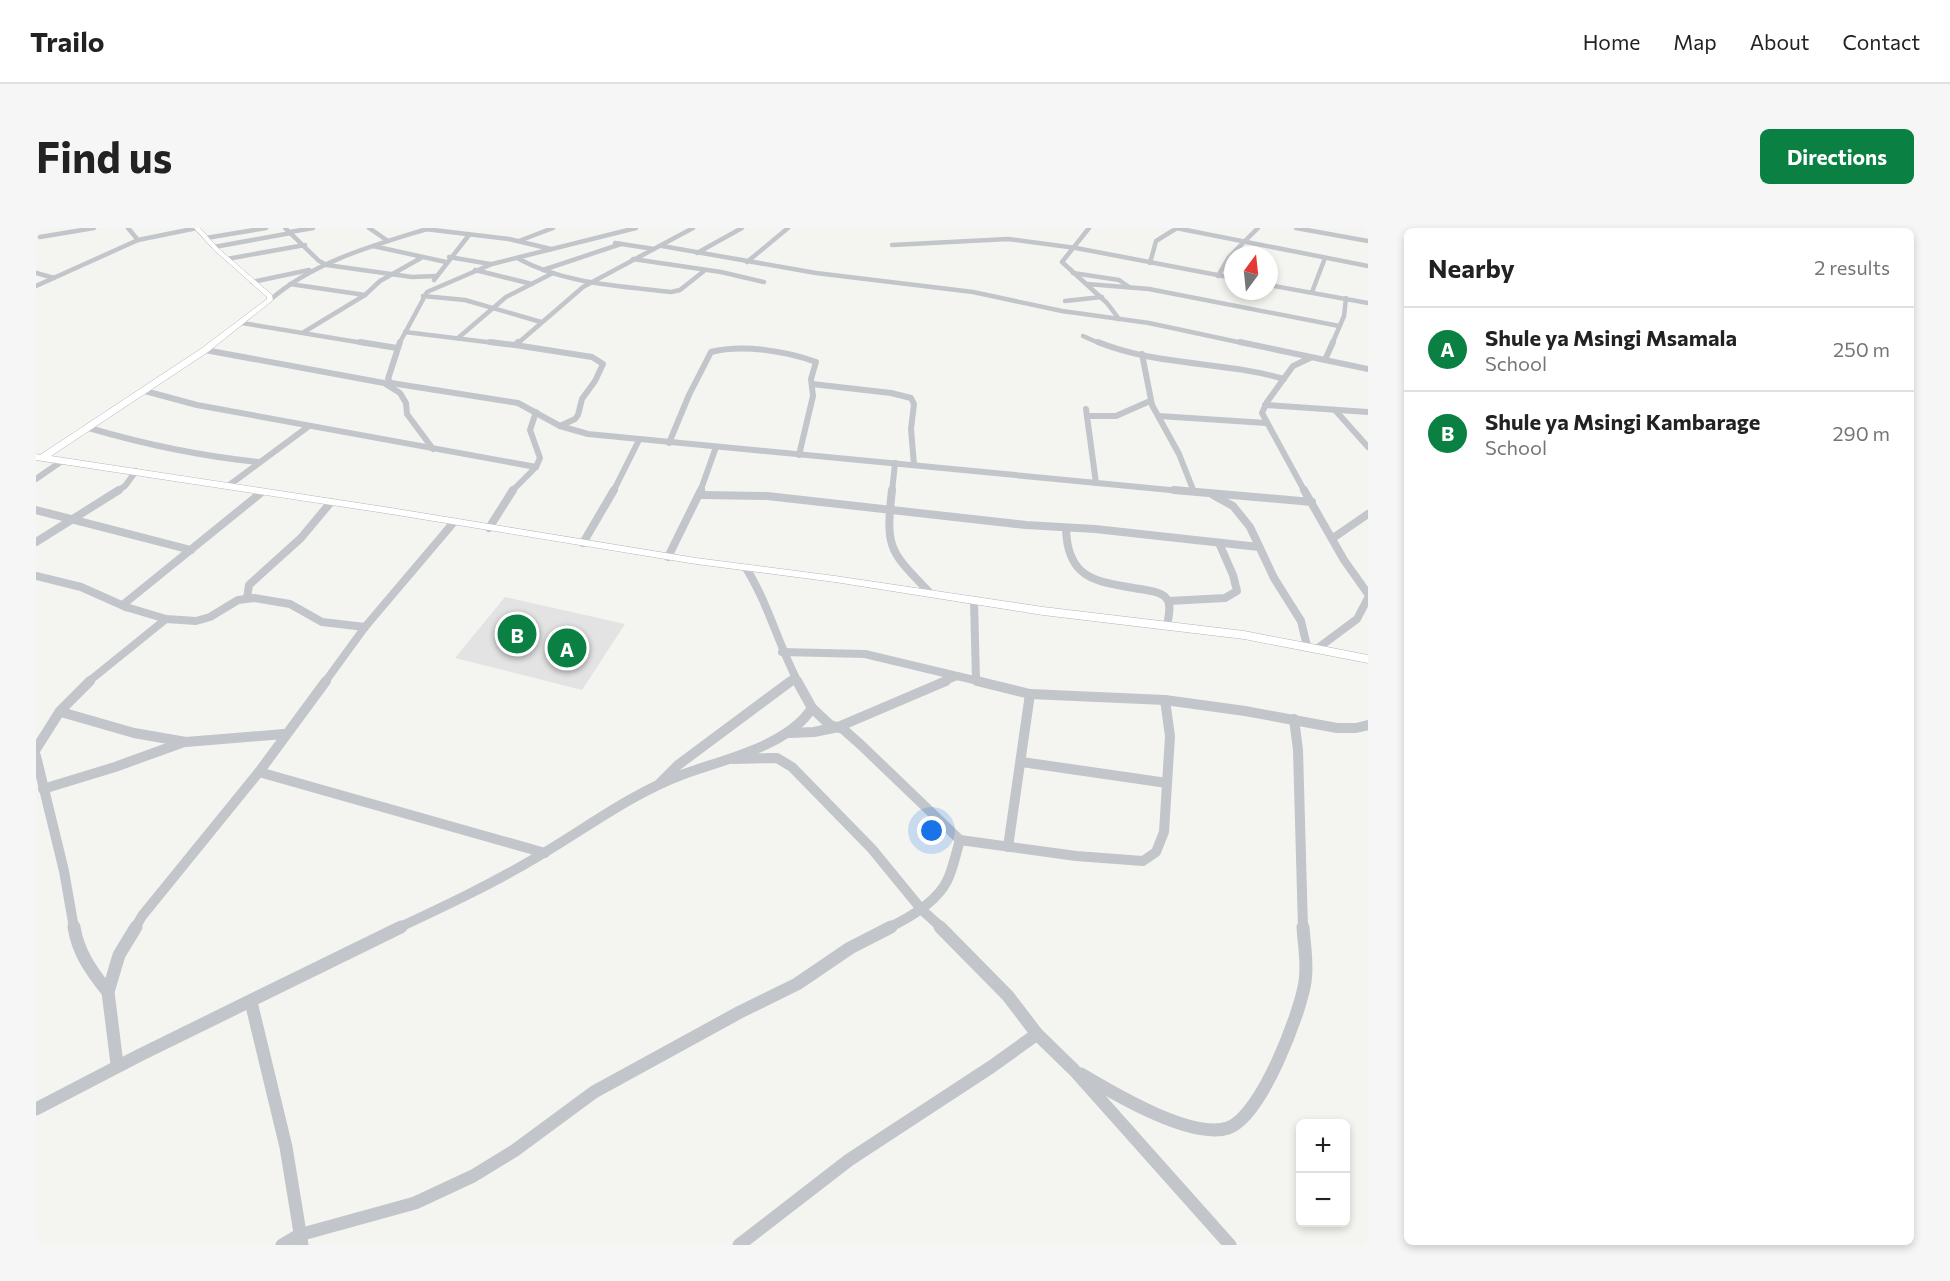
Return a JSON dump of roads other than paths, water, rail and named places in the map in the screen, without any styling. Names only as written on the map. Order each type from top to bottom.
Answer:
[{"type":"street","points":[[38,236],[93,228]]},
{"type":"street","points":[[128,228],[138,240]]},
{"type":"street","points":[[36,286],[138,240],[197,228],[214,247],[270,296],[270,300]]},
{"type":"street","points":[[206,238],[266,228]]},
{"type":"street","points":[[285,228],[319,261],[327,264],[416,277],[437,276]]},
{"type":"street","points":[[214,247],[313,228]]},
{"type":"street","points":[[369,228],[388,241]]},
{"type":"street","points":[[418,228],[519,241],[553,249]]},
{"type":"street","points":[[39,457],[89,428],[205,350],[290,284],[327,264],[428,228]]},
{"type":"street","points":[[519,241],[553,228]]},
{"type":"street","points":[[425,294],[492,264],[636,228]]},
{"type":"street","points":[[515,345],[591,281],[693,228]]},
{"type":"street","points":[[697,253],[742,228]]},
{"type":"street","points":[[747,262],[788,228]]},
{"type":"street","points":[[1089,228],[1084,239],[1062,258],[1062,262],[1110,304],[1119,319]]},
{"type":"street","points":[[1150,263],[1156,241],[1176,228],[1368,266]]},
{"type":"street","points":[[1218,276],[1221,267],[1242,241],[1258,228]]},
{"type":"street","points":[[1296,228],[1368,242]]},
{"type":"street","points":[[1009,239],[1012,234]]},
{"type":"street","points":[[469,235],[448,260],[425,294],[397,348],[387,376],[391,383],[518,403],[560,426],[588,434],[1312,502]]},
{"type":"street","points":[[36,244],[44,240],[38,236]]},
{"type":"street","points":[[596,238],[654,249]]},
{"type":"street","points":[[892,245],[1009,239],[1076,248],[1224,277]]},
{"type":"street","points":[[542,270],[621,244]]},
{"type":"street","points":[[227,259],[305,245]]},
{"type":"street","points":[[373,246],[421,258],[492,264]]},
{"type":"street","points":[[662,246],[747,262],[866,280],[973,292],[1042,308],[1119,319],[1368,369]]},
{"type":"street","points":[[304,332],[365,295],[380,281],[421,258]]},
{"type":"street","points":[[517,258],[553,273],[591,281],[676,292],[704,271]]},
{"type":"street","points":[[1312,292],[1325,258]]},
{"type":"street","points":[[632,259],[764,282]]},
{"type":"street","points":[[252,282],[317,270]]},
{"type":"street","points":[[475,270],[532,284]]},
{"type":"street","points":[[1071,272],[1119,280],[1129,287]]},
{"type":"street","points":[[36,273],[54,278]]},
{"type":"street","points":[[458,338],[506,297],[553,273]]},
{"type":"street","points":[[290,284],[365,295]]},
{"type":"street","points":[[1087,284],[1129,287],[1339,326]]},
{"type":"street","points":[[1278,286],[1368,303]]},
{"type":"street","points":[[425,294],[465,300],[541,322]]},
{"type":"street","points":[[1065,302],[1102,297]]},
{"type":"street","points":[[1325,360],[1344,316],[1346,298]]},
{"type":"street","points":[[242,323],[397,348]]},
{"type":"street","points":[[405,332],[515,345],[600,360],[603,364],[595,381],[582,399],[578,415],[575,419],[560,426]]},
{"type":"street","points":[[1083,336],[1095,342],[1142,354],[1263,373],[1284,379]]},
{"type":"street","points":[[205,350],[384,384],[400,393],[406,403],[407,414],[433,449]]},
{"type":"street","points":[[669,443],[689,395],[711,352],[715,350],[762,352],[813,360],[816,365],[812,384],[813,396],[799,455]]},
{"type":"street","points":[[1142,354],[1150,401],[1179,454],[1194,492]]},
{"type":"street","points":[[1312,357],[1293,366],[1265,405],[1262,413],[1354,576],[1368,596],[1365,611],[1353,622],[1312,647]]},
{"type":"street","points":[[812,384],[891,393],[911,398],[914,404],[911,429],[914,465]]},
{"type":"street","points":[[145,391],[197,405],[536,467]]},
{"type":"street","points":[[1096,483],[1086,413],[1116,416],[1150,401]]},
{"type":"street","points":[[1265,405],[1368,412]]},
{"type":"street","points":[[1335,410],[1368,447]]},
{"type":"street","points":[[489,528],[510,493],[536,467],[540,458],[529,432],[529,425],[536,412]]},
{"type":"street","points":[[1158,416],[1266,423]]},
{"type":"street","points":[[228,486],[309,426]]},
{"type":"street","points":[[89,428],[155,447],[208,457],[259,462]]},
{"type":"street","points":[[583,543],[611,496],[639,440]]},
{"type":"street","points":[[668,557],[689,522],[701,495],[716,447]]},
{"type":"street","points":[[39,457],[668,557],[930,593],[1043,612],[1167,626],[1312,647],[1368,659]]},
{"type":"street","points":[[36,479],[62,461]]},
{"type":"street","points":[[895,463],[891,546],[895,555],[930,593]]},
{"type":"street","points":[[36,542],[73,516],[125,486],[136,471]]},
{"type":"street","points":[[126,607],[125,603],[132,596],[262,492]]},
{"type":"street","points":[[1211,494],[1239,512],[1250,526],[1274,578],[1301,621],[1312,647]]},
{"type":"street","points":[[701,495],[767,496],[1259,547]]},
{"type":"street","points":[[247,598],[249,585],[301,538],[331,502]]},
{"type":"street","points":[[36,510],[73,516],[112,530],[191,549]]},
{"type":"street","points":[[1332,538],[1368,514]]},
{"type":"street","points":[[117,1064],[108,992],[119,955],[142,916],[258,772],[365,627],[454,522]]},
{"type":"street","points":[[1066,528],[1065,540],[1072,563],[1083,575],[1165,596],[1169,601],[1167,626]]},
{"type":"street","points":[[1169,601],[1225,598],[1237,591],[1233,575],[1219,543]]},
{"type":"street","points":[[746,568],[754,581],[782,652],[812,708],[830,725],[838,727],[861,745],[960,840],[1114,861],[1143,861],[1156,852],[1164,832],[1170,736],[1165,700]]},
{"type":"street","points":[[36,576],[77,586],[98,594],[118,606],[166,619],[196,621],[210,617],[247,598],[290,604],[309,616],[329,624],[365,627]]},
{"type":"street","points":[[974,600],[976,680]]},
{"type":"street","points":[[36,749],[43,732],[82,688],[166,619]]},
{"type":"street","points":[[782,652],[865,654],[1030,694],[1165,700],[1294,719],[1337,728],[1356,728],[1368,725]]},
{"type":"street","points":[[790,733],[814,732],[838,727],[957,676]]},
{"type":"street","points":[[658,786],[678,765],[795,678]]},
{"type":"street","points":[[1008,847],[1030,694]]},
{"type":"street","points":[[36,1109],[117,1064],[250,1002],[545,853],[658,786],[790,733],[805,722],[812,708]]},
{"type":"street","points":[[61,712],[134,733],[186,742],[284,734]]},
{"type":"street","points":[[1074,1070],[1122,1098],[1162,1115],[1210,1129],[1231,1127],[1240,1121],[1265,1088],[1294,1022],[1305,982],[1298,801],[1300,765],[1294,719]]},
{"type":"street","points":[[43,789],[186,742]]},
{"type":"street","points":[[36,756],[64,871],[76,940],[89,968],[108,992]]},
{"type":"street","points":[[721,760],[777,758],[792,766],[878,855],[922,910],[1001,988],[1037,1034],[1074,1070],[1230,1245]]},
{"type":"street","points":[[1022,762],[1167,783]]},
{"type":"street","points":[[258,772],[545,853]]},
{"type":"street","points":[[282,1245],[415,1203],[473,1176],[514,1151],[594,1092],[740,1012],[797,984],[850,948],[922,910],[940,893],[948,880],[960,840]]},
{"type":"street","points":[[250,1002],[278,1104],[301,1240]]},
{"type":"street","points":[[739,1245],[849,1160],[991,1067],[1037,1034]]},
{"type":"place","name":"Shule ya Msingi Kambarage","points":[[517,634]]},
{"type":"place","name":"Shule ya Msingi Msamala","points":[[567,648]]}]
